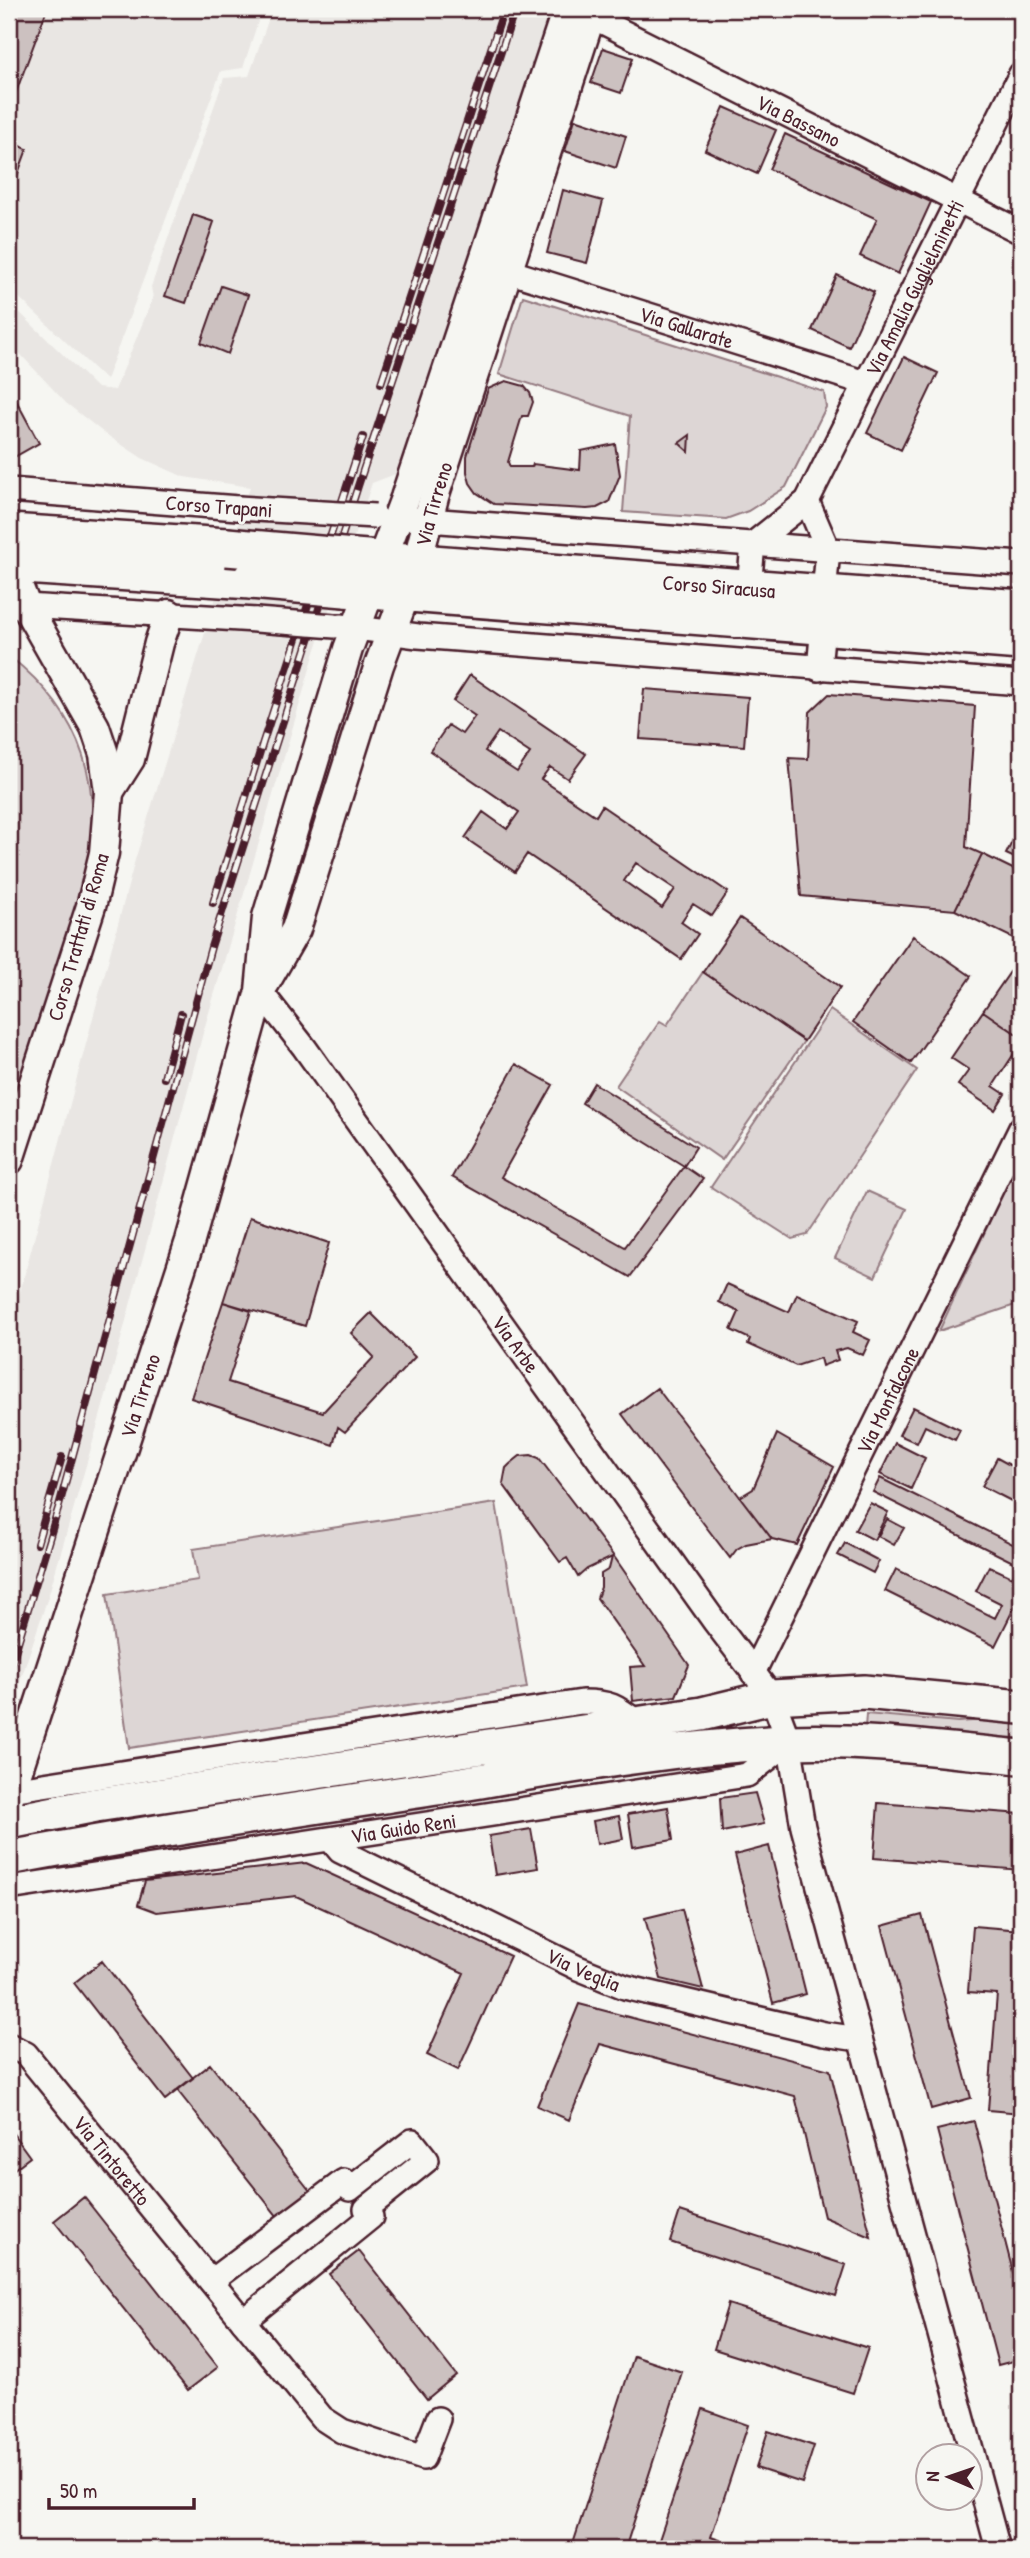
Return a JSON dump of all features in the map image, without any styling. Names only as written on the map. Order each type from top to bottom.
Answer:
[{"type":"main road","name":"Corso Trapani","points":[[9,533],[222,562],[380,575]]},
{"type":"main road","name":"Corso Trapani","points":[[9,564],[222,562]]},
{"type":"main road","name":"Corso Siracusa","points":[[380,575],[823,609],[1021,609]]},
{"type":"main road","name":"Corso Siracusa","points":[[823,609],[1021,641]]},
{"type":"main road","points":[[9,1822],[96,1805],[702,1714],[763,1685],[1021,1707]]},
{"type":"main road","name":"Via Guido Reni","points":[[9,1858],[110,1839],[697,1750],[789,1742],[859,1742],[1021,1757]]},
{"type":"street","name":"Via Bassano","points":[[582,10],[1021,232]]},
{"type":"street","name":"Via Tirreno","points":[[10,1793],[190,1241],[260,991],[267,917],[345,627],[380,575],[428,520],[508,271],[582,10]]},
{"type":"street","name":"Via Tirreno","points":[[260,991],[296,929],[391,634],[380,575],[387,517],[582,10]]},
{"type":"street","name":"Via Amalia Guglielminetti","points":[[753,544],[807,501],[1021,74]]},
{"type":"street","name":"Via Gallarate","points":[[508,271],[866,383]]},
{"type":"street","name":"Corso Trapani","points":[[9,490],[428,520]]},
{"type":"street","points":[[807,501],[828,550],[819,669]]},
{"type":"street","name":"Corso Siracusa","points":[[428,520],[1021,564]]},
{"type":"street","points":[[748,604],[753,544]]},
{"type":"street","name":"Corso Trattati di Roma","points":[[9,564],[17,606],[95,727],[104,754],[109,792],[104,853],[92,903],[9,1160]]},
{"type":"street","name":"Corso Siracusa","points":[[743,663],[748,604]]},
{"type":"street","points":[[17,606],[345,627],[391,634],[1021,683]]},
{"type":"street","points":[[109,792],[130,759],[159,643],[169,614]]},
{"type":"street","name":"Via Arbe","points":[[260,991],[304,1047],[504,1330],[763,1685]]},
{"type":"street","name":"Via Monfalcone","points":[[763,1685],[774,1628],[1019,1139]]},
{"type":"street","points":[[763,1685],[789,1742],[799,1811],[998,2549]]},
{"type":"street","points":[[10,1793],[582,1702],[615,1705],[638,1723]]},
{"type":"street","name":"Via Guido Reni","points":[[9,1888],[747,1775],[789,1742]]},
{"type":"street","name":"Via Veglia","points":[[331,1840],[340,1851],[578,1968],[614,1982],[824,2034],[859,2039]]},
{"type":"street","name":"Via Tintoretto","points":[[9,2045],[26,2054],[323,2418],[342,2431],[424,2458],[438,2419]]},
{"type":"street","points":[[350,2189],[412,2141],[427,2160],[366,2209]]},
{"type":"street","points":[[211,2281],[344,2181],[371,2217],[243,2321]]},
{"type":"shaded area","points":[[9,9],[262,9],[243,68],[221,71],[106,380],[9,288]]},
{"type":"shaded area","points":[[272,9],[552,9],[398,473],[372,483],[314,655],[203,1033],[102,1410],[48,1597],[9,1715],[9,1333],[135,860],[250,487],[184,477],[142,458],[104,433],[66,403],[9,342],[9,302],[97,388],[115,390],[153,298],[151,287],[224,78],[249,76]]},
{"type":"shaded area","points":[[523,296],[824,392],[826,407],[786,487],[748,511],[726,519],[623,512],[630,416],[499,374]]},
{"type":"shaded area","points":[[9,656],[35,679],[56,703],[71,728],[83,755],[90,783],[93,813],[92,845],[83,904],[9,1140]]},
{"type":"shaded area","points":[[703,972],[804,1041],[722,1160],[616,1086],[660,1021],[667,1025]]},
{"type":"shaded area","points":[[830,1010],[917,1070],[807,1235],[792,1239],[711,1187]]},
{"type":"shaded area","points":[[1021,1170],[1021,1303],[939,1331],[1012,1173]]},
{"type":"shaded area","points":[[867,1191],[907,1209],[875,1277],[835,1258]]},
{"type":"shaded area","points":[[496,1503],[527,1688],[129,1748],[107,1594],[198,1580],[193,1549]]},
{"type":"shaded area","points":[[866,1714],[958,1722],[1000,1719],[1021,1721],[1021,1742],[865,1728]]},
{"type":"building","points":[[9,9],[47,9],[9,111]]},
{"type":"building","points":[[603,48],[633,58],[621,93],[591,83]]},
{"type":"building","points":[[724,107],[776,130],[757,174],[705,150]]},
{"type":"building","points":[[575,119],[626,136],[616,168],[565,151]]},
{"type":"building","points":[[785,134],[931,202],[898,274],[860,256],[877,219],[769,169]]},
{"type":"building","points":[[9,141],[27,149],[9,198]]},
{"type":"building","points":[[563,190],[603,201],[587,263],[547,253]]},
{"type":"building","points":[[193,215],[214,222],[186,303],[165,296]]},
{"type":"building","points":[[837,275],[874,292],[849,347],[812,330]]},
{"type":"building","points":[[221,286],[248,295],[228,354],[201,343]]},
{"type":"building","points":[[904,357],[938,373],[901,450],[867,433]]},
{"type":"building","points":[[506,381],[524,386],[533,402],[528,416],[522,416],[508,462],[510,467],[532,467],[533,464],[580,470],[581,451],[615,444],[620,475],[609,502],[587,509],[494,504],[477,493],[467,472],[467,456],[488,389]]},
{"type":"building","points":[[9,387],[39,443],[9,460]]},
{"type":"building","points":[[690,435],[689,452],[679,443]]},
{"type":"building","points":[[470,675],[586,754],[568,779],[550,767],[541,779],[596,816],[602,806],[728,892],[712,916],[693,904],[681,922],[698,934],[681,959],[527,854],[515,872],[465,838],[483,812],[507,829],[519,812],[430,751],[448,725],[462,734],[475,716],[453,701]],"holes":[[[498,732],[530,753],[517,772],[485,751]],[[636,863],[675,889],[662,908],[624,881]]]},
{"type":"building","points":[[644,689],[748,697],[744,746],[640,739]]},
{"type":"building","points":[[829,694],[975,706],[966,847],[982,854],[955,910],[801,896],[789,758],[808,759],[810,712]]},
{"type":"building","points":[[1021,824],[1021,861],[1006,854]]},
{"type":"building","points":[[982,854],[1021,873],[1021,942],[955,910]]},
{"type":"building","points":[[740,918],[840,987],[804,1041],[703,972]]},
{"type":"building","points":[[913,936],[971,976],[911,1063],[853,1022]]},
{"type":"building","points":[[1010,972],[1021,980],[1021,1037],[983,1011]]},
{"type":"building","points":[[983,1011],[1021,1037],[1021,1043],[993,1086],[1005,1094],[995,1110],[958,1085],[969,1070],[951,1058]]},
{"type":"building","points":[[516,1064],[553,1085],[501,1177],[625,1247],[684,1166],[703,1179],[630,1277],[452,1177]]},
{"type":"building","points":[[594,1083],[696,1147],[684,1166],[582,1103]]},
{"type":"building","points":[[250,1217],[329,1243],[305,1326],[223,1302]]},
{"type":"building","points":[[727,1284],[789,1312],[797,1294],[858,1321],[853,1332],[870,1340],[863,1355],[847,1348],[835,1351],[838,1360],[822,1366],[820,1358],[796,1366],[748,1344],[750,1339],[731,1330],[739,1312],[719,1302]]},
{"type":"building","points":[[223,1302],[251,1311],[228,1382],[323,1412],[374,1357],[351,1333],[371,1313],[415,1357],[345,1432],[338,1427],[333,1445],[191,1398]]},
{"type":"building","points":[[657,1388],[772,1539],[746,1544],[737,1549],[730,1558],[707,1528],[622,1414]]},
{"type":"building","points":[[913,1407],[960,1430],[955,1440],[925,1426],[917,1443],[899,1435]]},
{"type":"building","points":[[777,1434],[834,1467],[797,1545],[772,1539],[740,1497],[753,1489]]},
{"type":"building","points":[[895,1443],[925,1458],[911,1489],[880,1474]]},
{"type":"building","points":[[531,1455],[539,1458],[615,1558],[689,1665],[676,1696],[633,1701],[630,1667],[645,1666],[597,1598],[601,1587],[601,1574],[609,1569],[612,1557],[587,1569],[578,1577],[567,1558],[560,1562],[503,1484],[506,1468],[520,1456]]},
{"type":"building","points":[[997,1458],[1021,1471],[1021,1506],[982,1486]]},
{"type":"building","points":[[880,1478],[1021,1548],[1021,1594],[995,1646],[885,1591],[896,1569],[995,1618],[1002,1604],[976,1591],[989,1566],[1012,1577],[1019,1565],[873,1492]]},
{"type":"building","points":[[870,1503],[888,1512],[874,1540],[855,1530]]},
{"type":"building","points":[[887,1519],[904,1528],[894,1545],[878,1536]]},
{"type":"building","points":[[845,1543],[879,1561],[873,1573],[838,1555]]},
{"type":"building","points":[[755,1793],[764,1824],[722,1832],[720,1798]]},
{"type":"building","points":[[878,1803],[1021,1814],[1021,1870],[874,1858]]},
{"type":"building","points":[[668,1807],[673,1840],[633,1847],[628,1814]]},
{"type":"building","points":[[619,1816],[623,1839],[597,1844],[593,1821]]},
{"type":"building","points":[[531,1829],[538,1868],[495,1875],[489,1836]]},
{"type":"building","points":[[769,1846],[806,1994],[773,2003],[735,1855]]},
{"type":"building","points":[[306,1863],[510,1956],[458,2070],[427,2055],[464,1973],[296,1896],[157,1912],[138,1905],[145,1881]]},
{"type":"building","points":[[682,1909],[703,1989],[661,1979],[645,1918]]},
{"type":"building","points":[[922,1915],[971,2098],[931,2109],[882,1926]]},
{"type":"building","points":[[973,1926],[1021,1930],[1021,2113],[988,2110],[997,1994],[968,1992]]},
{"type":"building","points":[[102,1961],[193,2078],[165,2100],[74,1983]]},
{"type":"building","points":[[579,2004],[830,2070],[871,2237],[824,2217],[795,2096],[600,2044],[569,2120],[537,2106]]},
{"type":"building","points":[[210,2064],[310,2191],[278,2217],[177,2090]]},
{"type":"building","points":[[974,2121],[1021,2303],[1021,2359],[998,2365],[937,2130]]},
{"type":"building","points":[[9,2128],[30,2157],[9,2173]]},
{"type":"building","points":[[84,2197],[218,2367],[188,2390],[54,2221]]},
{"type":"building","points":[[680,2211],[846,2265],[836,2296],[670,2242]]},
{"type":"building","points":[[359,2251],[456,2375],[427,2399],[329,2274]]},
{"type":"building","points":[[728,2304],[868,2348],[853,2393],[714,2349]]},
{"type":"building","points":[[634,2356],[682,2372],[625,2549],[589,2549],[573,2544]]},
{"type":"building","points":[[703,2409],[748,2425],[711,2537],[746,2549],[656,2549]]},
{"type":"building","points":[[768,2431],[814,2446],[802,2483],[756,2468]]},
{"type":"railway","points":[[381,383],[504,9]]},
{"type":"railway","points":[[9,1672],[59,1506],[211,947],[358,486],[515,9]]},
{"type":"railway","points":[[213,903],[363,437]]},
{"type":"railway","points":[[164,1078],[181,1014]]},
{"type":"railway","points":[[37,1544],[62,1457]]}]
